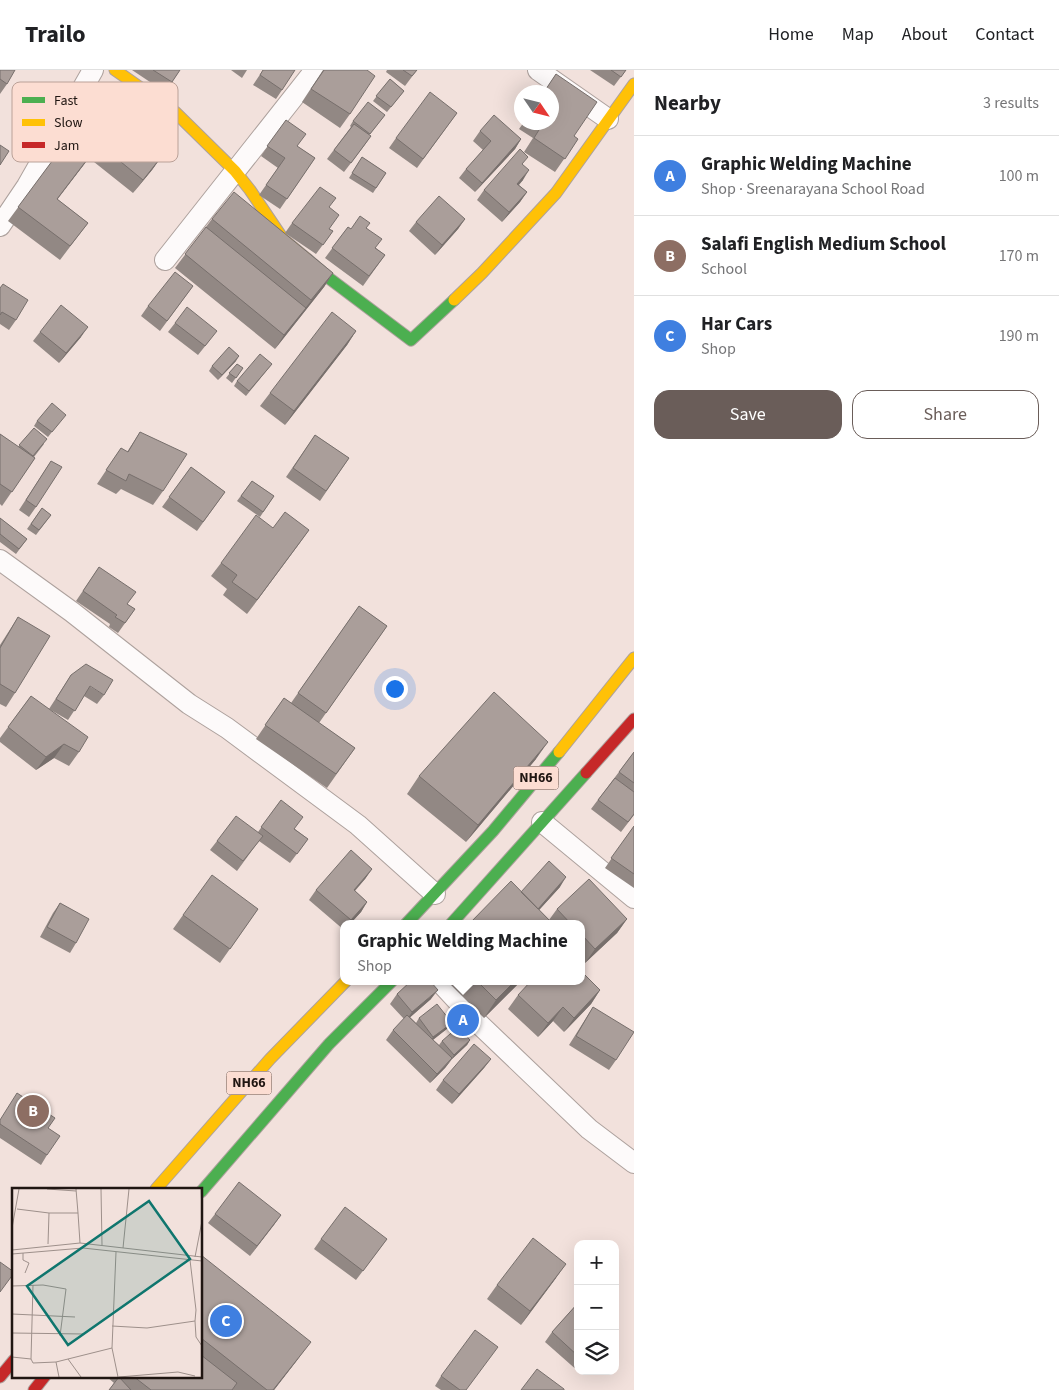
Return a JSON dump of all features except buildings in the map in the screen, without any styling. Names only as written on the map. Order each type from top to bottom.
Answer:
[{"type":"main road","points":[[115,70],[132,82]]},
{"type":"main road","points":[[178,116],[235,171],[283,239],[330,279],[411,340],[482,273],[556,193],[634,84]]},
{"type":"main road","name":"NH66","points":[[412,920],[441,900],[493,831],[574,735],[634,658]]},
{"type":"main road","name":"NH66","points":[[456,920],[634,720]]},
{"type":"main road","points":[[441,900],[460,916]]},
{"type":"main road","name":"NH66","points":[[157,1188],[270,1060],[342,985]]},
{"type":"main road","name":"NH66","points":[[202,1191],[329,1044],[388,985]]},
{"type":"main road","points":[[0,1377],[12,1362]]},
{"type":"main road","points":[[34,1390],[44,1378]]},
{"type":"street","points":[[86,82],[93,70]]},
{"type":"street","points":[[166,260],[315,70]]},
{"type":"street","points":[[538,70],[608,119]]},
{"type":"street","points":[[0,226],[41,162]]},
{"type":"street","points":[[0,560],[72,612],[188,704],[227,728],[358,825],[441,900]]},
{"type":"street","points":[[542,822],[634,898]]},
{"type":"street","points":[[443,985],[476,1021],[589,1129],[634,1163]]},
{"type":"traffic: fast","points":[[307,259],[330,279],[411,340],[454,300]]},
{"type":"traffic: fast","points":[[410,920],[493,831],[559,752]]},
{"type":"traffic: fast","points":[[455,920],[586,773]]},
{"type":"traffic: fast","points":[[202,1191],[329,1044],[388,985]]},
{"type":"traffic: slow","points":[[115,70],[132,82]]},
{"type":"traffic: slow","points":[[454,300],[482,273],[556,193],[634,84]]},
{"type":"traffic: slow","points":[[178,115],[235,171],[283,239],[307,259]]},
{"type":"traffic: slow","points":[[559,752],[634,658]]},
{"type":"traffic: slow","points":[[157,1188],[270,1059],[342,985]]},
{"type":"traffic: jam","points":[[586,773],[634,719]]},
{"type":"traffic: jam","points":[[0,1377],[12,1362]]},
{"type":"traffic: jam","points":[[34,1390],[43,1378]]},
{"type":"place","name":"Graphic Welding Machine","points":[[463,1020]]},
{"type":"place","name":"Salafi English Medium School","points":[[33,1111]]},
{"type":"place","name":"Har Cars","points":[[226,1321]]}]
